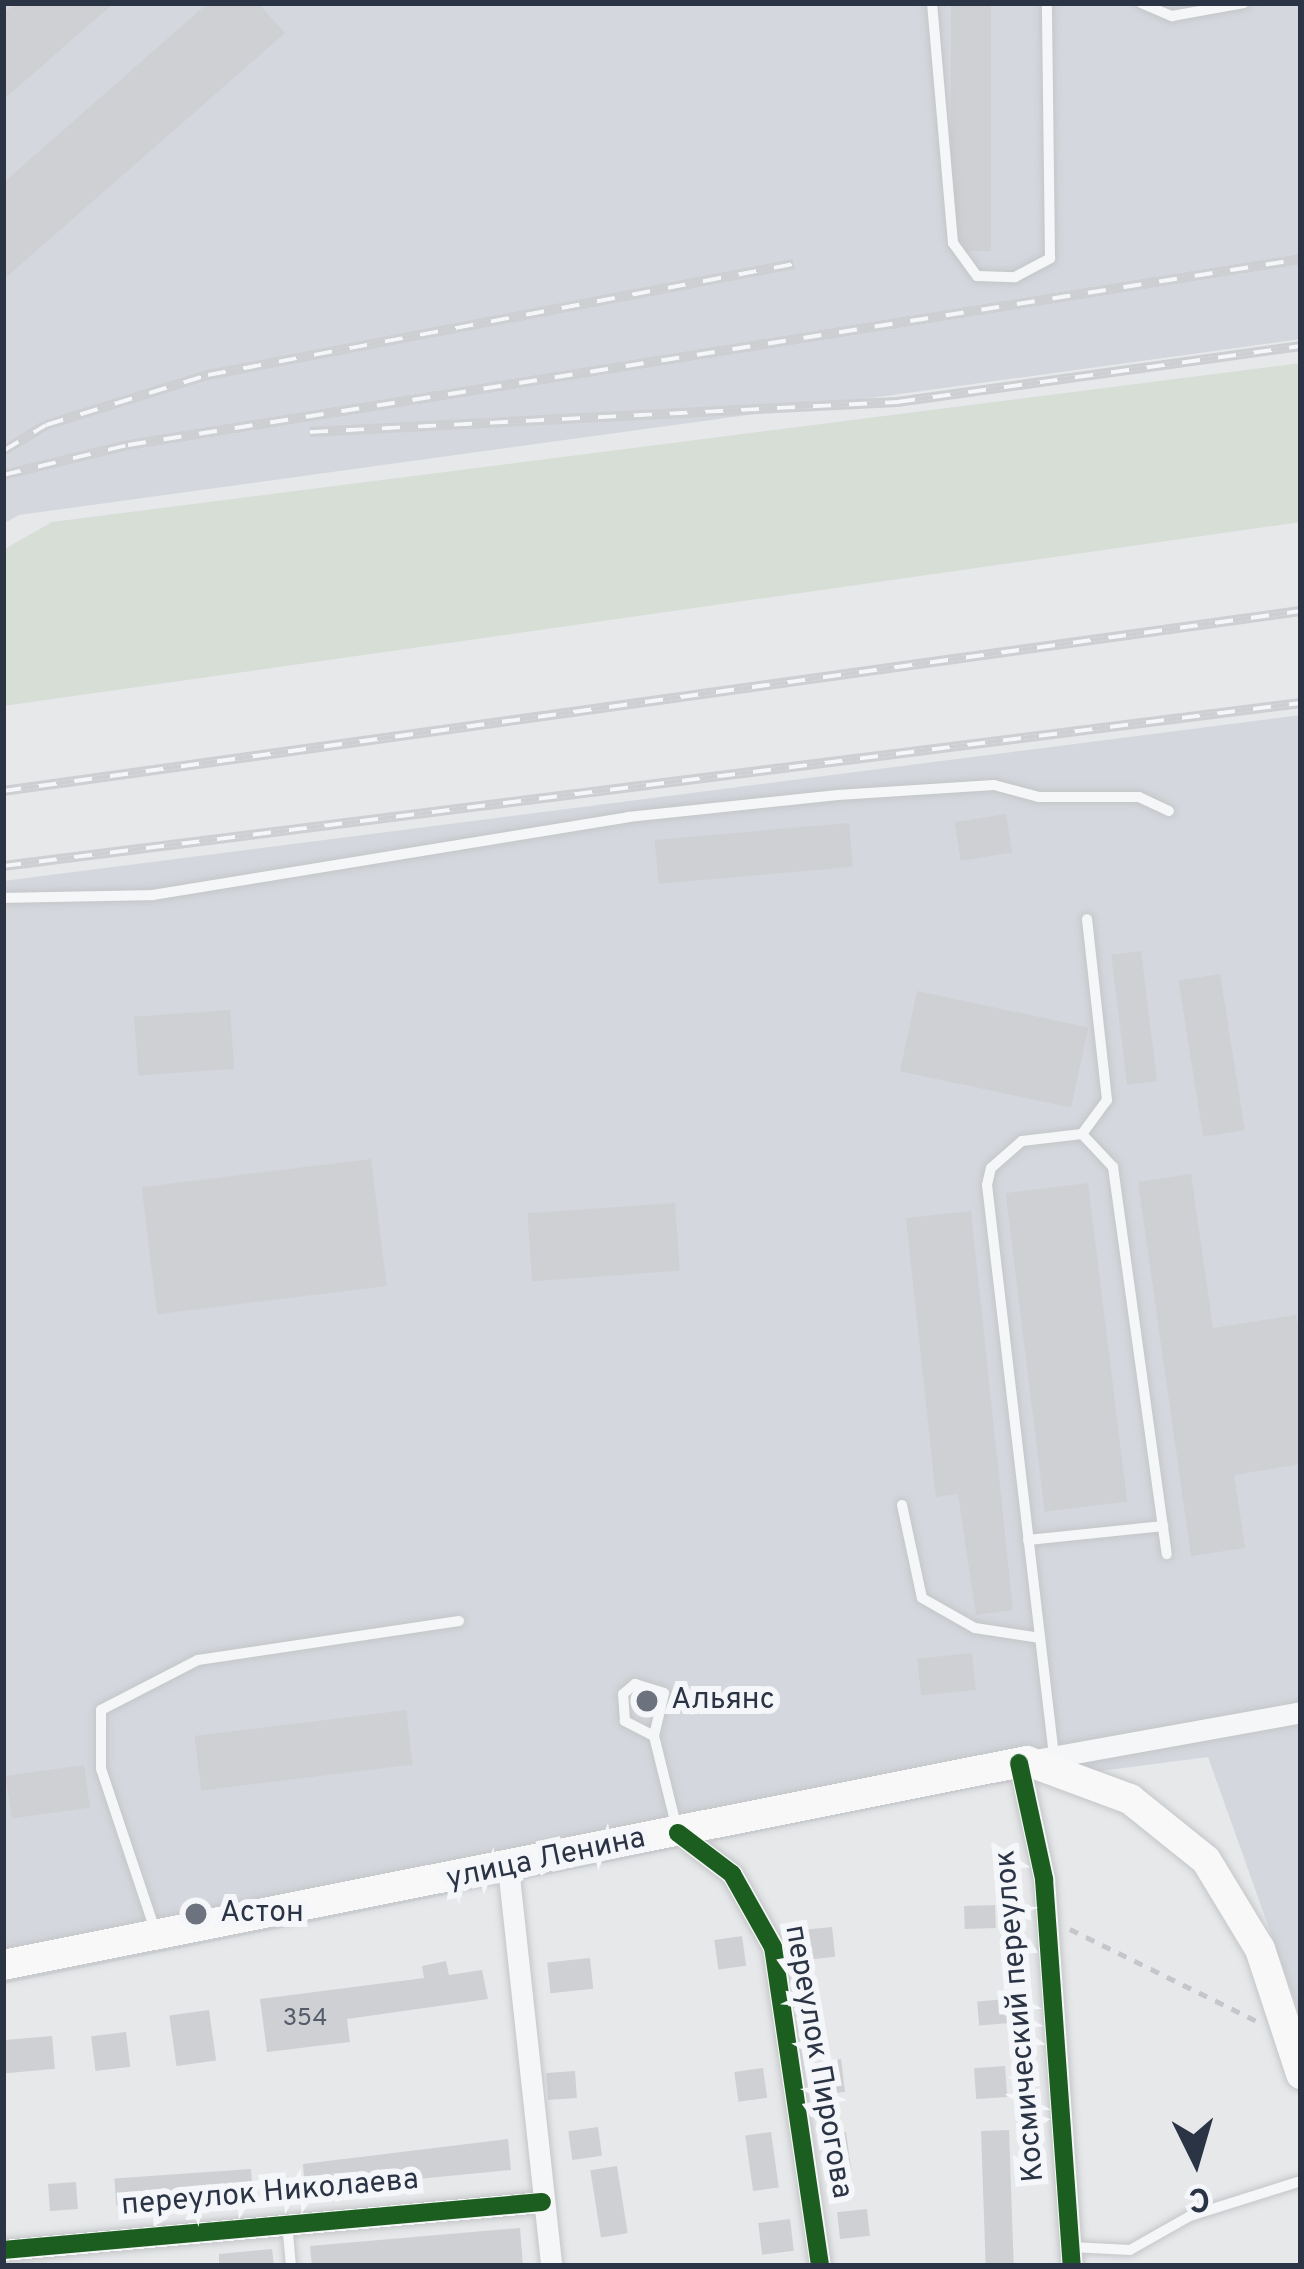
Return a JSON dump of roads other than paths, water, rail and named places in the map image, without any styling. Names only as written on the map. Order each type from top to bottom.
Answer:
[{"type":"main road","name":"улица Ленина","points":[[3,1965],[158,1939],[1033,1760]]},
{"type":"main road","points":[[1033,1760],[1130,1799],[1205,1860],[1260,1949],[1301,2074]]},
{"type":"street","name":"улица Ленина","points":[[1033,1760],[1301,1712]]},
{"type":"street","name":"Космический переулок","points":[[1033,1760],[1071,2257]]},
{"type":"street","name":"переулок Пирогова","points":[[678,1833],[732,1874],[773,1947],[815,2265]]},
{"type":"street","points":[[508,1868],[551,2266]]},
{"type":"street","name":"переулок Николаева","points":[[3,2250],[287,2220],[542,2202]]},
{"type":"lane","points":[[932,3],[953,243],[976,276],[1015,277],[1049,258],[1047,3]]},
{"type":"lane","points":[[1141,3],[1172,16],[1244,3]]},
{"type":"lane","points":[[3,898],[153,895],[628,818],[838,795],[994,785],[1039,797],[1139,797],[1169,811]]},
{"type":"lane","points":[[1082,1135],[1107,1084],[1087,919]]},
{"type":"lane","points":[[1082,1135],[1113,1167],[1167,1554]]},
{"type":"lane","points":[[1033,1760],[1040,1638],[987,1185],[991,1168],[1022,1141],[1082,1135]]},
{"type":"lane","points":[[902,1505],[922,1598],[975,1628],[1040,1638]]},
{"type":"lane","points":[[1028,1540],[1163,1526]]},
{"type":"lane","points":[[158,1939],[101,1769],[101,1710],[198,1660],[458,1621]]},
{"type":"lane","points":[[654,1736],[626,1721],[623,1694],[635,1684],[664,1693],[654,1736],[678,1833]]},
{"type":"lane","points":[[1071,2257],[1130,2250],[1190,2216],[1301,2181]]},
{"type":"lane","points":[[287,2220],[291,2266]]},
{"type":"railway","points":[[3,475],[128,445],[1301,259]]},
{"type":"railway","points":[[3,451],[46,425],[208,375],[794,264]]},
{"type":"railway","points":[[310,432],[897,402],[1301,346]]},
{"type":"railway","points":[[3,791],[1301,611]]},
{"type":"railway","points":[[3,866],[1301,703]]},
{"type":"place","name":"Альянс","points":[[647,1701]]},
{"type":"place","name":"Астон","points":[[196,1914]]}]
